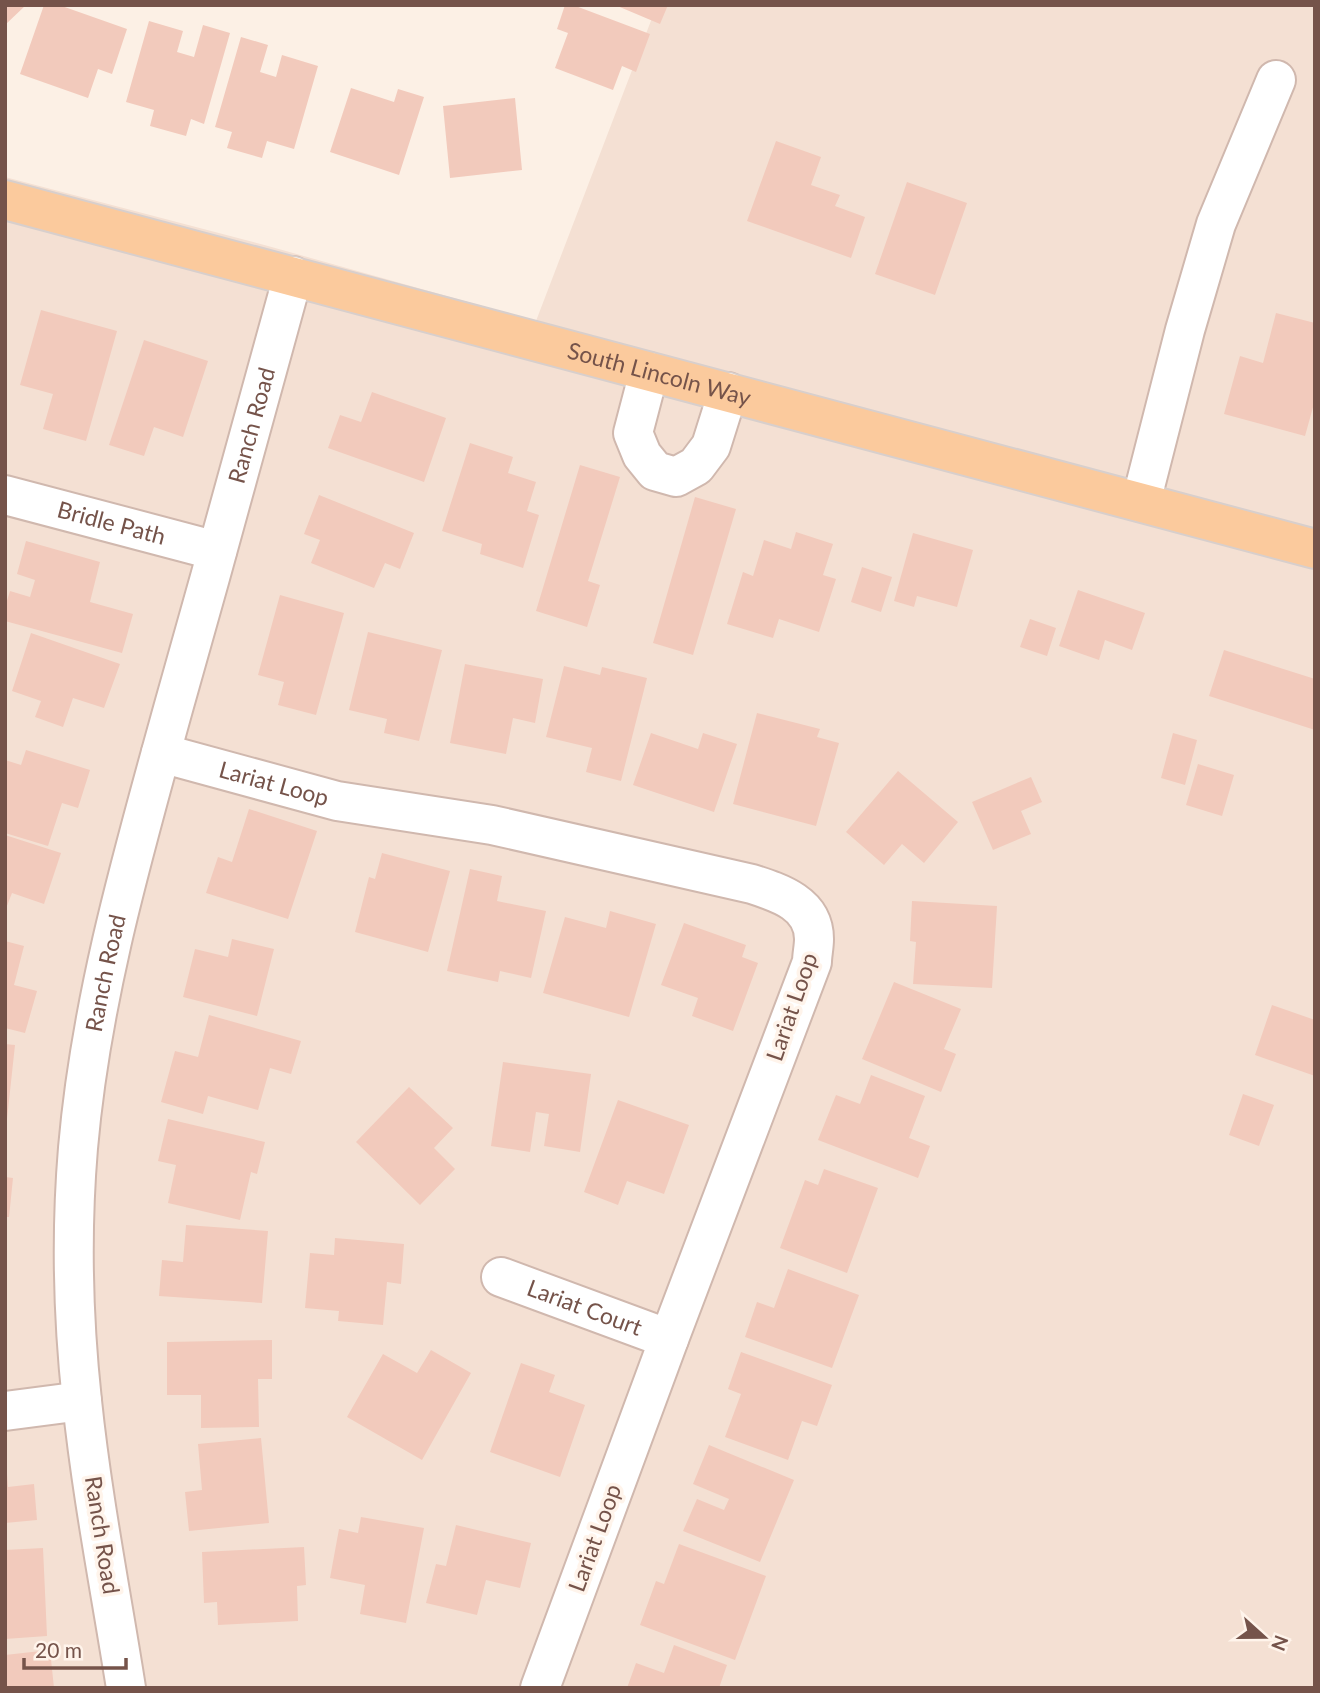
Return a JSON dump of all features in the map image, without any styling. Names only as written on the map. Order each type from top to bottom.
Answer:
[{"type":"main road","name":"South Lincoln Way","points":[[5,200],[1315,549]]},
{"type":"street","points":[[1141,502],[1185,330],[1216,224],[1276,80]]},
{"type":"street","name":"Ranch Road","points":[[126,1688],[92,1477],[82,1401],[76,1317],[74,1245],[78,1149],[89,1054],[106,960],[293,276]]},
{"type":"street","points":[[649,372],[634,433],[642,456],[655,471],[676,477],[696,466],[711,446],[728,392]]},
{"type":"street","name":"Bridle Path","points":[[5,495],[218,551]]},
{"type":"street","name":"Lariat Loop","points":[[161,752],[337,801],[492,825],[752,884],[782,893],[807,913],[814,937],[811,962],[540,1688]]},
{"type":"street","name":"Lariat Court","points":[[501,1277],[669,1339]]},
{"type":"street","points":[[5,1411],[82,1401]]},
{"type":"shaded area","points":[[657,5],[1315,5],[1315,1688],[5,1688],[5,177],[268,246],[536,321]]},
{"type":"building","points":[[5,5],[26,5],[5,25]]},
{"type":"building","points":[[44,5],[59,5],[127,29],[112,74],[98,69],[88,98],[20,74]]},
{"type":"building","points":[[565,5],[573,5],[650,34],[636,72],[622,66],[613,90],[555,68],[568,33],[557,29]]},
{"type":"building","points":[[615,5],[668,5],[660,24]]},
{"type":"building","points":[[149,21],[183,31],[177,52],[194,57],[203,25],[230,33],[204,124],[191,119],[186,136],[150,126],[154,110],[126,102]]},
{"type":"building","points":[[241,37],[268,45],[260,72],[276,77],[282,55],[318,66],[294,149],[267,141],[262,158],[227,148],[232,132],[215,127]]},
{"type":"building","points":[[351,88],[394,102],[398,89],[424,97],[399,175],[330,152]]},
{"type":"building","points":[[515,98],[522,170],[450,178],[443,106]]},
{"type":"building","points":[[776,141],[821,157],[811,185],[840,195],[835,206],[865,217],[851,258],[747,221]]},
{"type":"building","points":[[907,182],[967,203],[935,295],[875,274]]},
{"type":"building","points":[[41,310],[117,331],[86,441],[43,429],[53,394],[20,385]]},
{"type":"building","points":[[1276,313],[1315,323],[1315,400],[1305,436],[1224,414],[1240,356],[1263,363]]},
{"type":"building","points":[[144,340],[208,361],[183,437],[154,427],[144,456],[109,445]]},
{"type":"building","points":[[372,392],[446,418],[424,482],[328,448],[340,415],[361,422]]},
{"type":"building","points":[[470,443],[513,457],[508,473],[536,482],[527,511],[539,515],[523,568],[480,554],[482,544],[442,531]]},
{"type":"building","points":[[580,465],[620,477],[588,581],[600,585],[587,627],[536,611]]},
{"type":"building","points":[[319,495],[414,533],[400,569],[385,563],[374,588],[311,563],[320,540],[304,534]]},
{"type":"building","points":[[695,497],[736,509],[693,655],[653,643]]},
{"type":"building","points":[[796,532],[833,544],[823,575],[836,579],[819,632],[779,619],[773,638],[727,624],[743,572],[753,576],[764,540],[791,549]]},
{"type":"building","points":[[913,533],[973,550],[957,607],[917,596],[914,607],[894,601]]},
{"type":"building","points":[[26,541],[100,562],[90,602],[133,614],[122,653],[5,621],[5,607],[10,591],[30,597],[35,580],[17,574]]},
{"type":"building","points":[[862,567],[892,577],[881,612],[851,602]]},
{"type":"building","points":[[1078,590],[1145,613],[1132,650],[1105,640],[1099,660],[1059,646]]},
{"type":"building","points":[[280,595],[344,613],[316,715],[278,705],[284,682],[258,675]]},
{"type":"building","points":[[1030,619],[1056,628],[1047,656],[1020,647]]},
{"type":"building","points":[[368,632],[442,650],[419,741],[384,733],[387,719],[349,710]]},
{"type":"building","points":[[31,633],[120,664],[104,708],[73,698],[63,727],[35,717],[41,701],[12,691]]},
{"type":"building","points":[[1224,650],[1315,679],[1315,730],[1209,696]]},
{"type":"building","points":[[465,664],[543,679],[535,723],[513,718],[506,754],[450,743]]},
{"type":"building","points":[[564,666],[600,675],[602,667],[647,678],[621,781],[586,772],[592,748],[546,737]]},
{"type":"building","points":[[757,713],[820,729],[817,737],[839,743],[816,826],[733,804]]},
{"type":"building","points":[[651,733],[698,749],[703,733],[737,744],[714,812],[633,785]]},
{"type":"building","points":[[1173,733],[1197,740],[1185,785],[1161,778]]},
{"type":"building","points":[[26,750],[90,770],[78,808],[62,803],[48,846],[5,833],[5,760],[21,765]]},
{"type":"building","points":[[1198,764],[1234,775],[1222,816],[1186,805]]},
{"type":"building","points":[[898,771],[958,822],[924,863],[902,844],[884,865],[846,832]]},
{"type":"building","points":[[1031,777],[1042,802],[1021,811],[1031,834],[993,850],[972,802]]},
{"type":"building","points":[[249,809],[317,831],[288,919],[206,893],[218,857],[232,862]]},
{"type":"building","points":[[5,835],[61,853],[44,904],[12,893],[5,911]]},
{"type":"building","points":[[382,853],[450,871],[428,952],[355,932],[369,877],[375,879]]},
{"type":"building","points":[[470,869],[502,876],[497,901],[546,911],[531,978],[500,971],[498,982],[447,971]]},
{"type":"building","points":[[912,901],[997,906],[992,988],[913,984],[916,942],[910,941]]},
{"type":"building","points":[[610,911],[656,924],[629,1017],[543,993],[565,917],[606,928]]},
{"type":"building","points":[[684,923],[746,945],[742,957],[758,963],[733,1031],[692,1016],[698,998],[661,985]]},
{"type":"building","points":[[232,939],[274,949],[257,1016],[183,997],[195,949],[228,957]]},
{"type":"building","points":[[5,941],[24,946],[14,985],[37,991],[25,1033],[5,1028]]},
{"type":"building","points":[[894,982],[961,1009],[944,1049],[956,1054],[941,1092],[862,1059]]},
{"type":"building","points":[[1272,1005],[1315,1020],[1315,1076],[1255,1055]]},
{"type":"building","points":[[209,1015],[301,1041],[291,1074],[270,1068],[258,1110],[208,1096],[203,1114],[161,1102],[175,1051],[198,1057]]},
{"type":"building","points":[[5,1044],[15,1045],[7,1119],[5,1118]]},
{"type":"building","points":[[503,1062],[591,1074],[580,1152],[544,1146],[549,1114],[536,1112],[530,1152],[491,1146]]},
{"type":"building","points":[[871,1075],[925,1096],[909,1138],[930,1146],[918,1178],[818,1140],[836,1095],[860,1104]]},
{"type":"building","points":[[409,1087],[453,1128],[434,1148],[455,1169],[420,1205],[356,1142]]},
{"type":"building","points":[[1243,1094],[1274,1105],[1259,1146],[1229,1135]]},
{"type":"building","points":[[618,1100],[689,1125],[664,1194],[627,1181],[618,1205],[584,1192]]},
{"type":"building","points":[[168,1119],[265,1142],[257,1174],[251,1172],[240,1220],[168,1203],[176,1165],[158,1161]]},
{"type":"building","points":[[824,1169],[878,1188],[847,1273],[780,1248],[805,1180],[818,1185]]},
{"type":"building","points":[[5,1177],[13,1178],[9,1217],[5,1217]]},
{"type":"building","points":[[186,1225],[268,1231],[262,1303],[159,1296],[162,1260],[183,1262]]},
{"type":"building","points":[[335,1238],[404,1244],[401,1284],[387,1282],[383,1325],[338,1321],[339,1311],[305,1308],[310,1253],[334,1255]]},
{"type":"building","points":[[788,1269],[859,1295],[832,1368],[745,1337],[757,1302],[774,1308]]},
{"type":"building","points":[[272,1340],[272,1379],[258,1379],[259,1427],[201,1428],[201,1395],[167,1395],[167,1342]]},
{"type":"building","points":[[431,1350],[471,1373],[422,1460],[347,1417],[383,1354],[417,1373]]},
{"type":"building","points":[[741,1352],[832,1385],[817,1426],[802,1421],[788,1460],[725,1437],[741,1394],[728,1389]]},
{"type":"building","points":[[521,1363],[555,1375],[549,1392],[585,1405],[560,1477],[490,1452]]},
{"type":"building","points":[[261,1438],[269,1523],[189,1531],[185,1492],[202,1490],[198,1444]]},
{"type":"building","points":[[709,1445],[794,1480],[760,1562],[683,1531],[697,1499],[724,1510],[729,1499],[693,1484]]},
{"type":"building","points":[[5,1474],[8,1487],[34,1484],[37,1520],[5,1523]]},
{"type":"building","points":[[361,1517],[424,1528],[406,1623],[360,1614],[365,1585],[330,1578],[339,1529],[358,1533]]},
{"type":"building","points":[[456,1525],[531,1543],[520,1588],[486,1580],[477,1615],[426,1603],[436,1564],[446,1566]]},
{"type":"building","points":[[679,1544],[766,1576],[735,1660],[640,1625],[656,1581],[664,1584]]},
{"type":"building","points":[[304,1547],[306,1585],[297,1586],[298,1621],[218,1625],[217,1602],[204,1603],[202,1552]]},
{"type":"building","points":[[43,1548],[47,1636],[5,1639],[5,1550]]},
{"type":"building","points":[[674,1645],[727,1665],[719,1688],[627,1688],[636,1663],[664,1673]]},
{"type":"building","points":[[50,1650],[54,1688],[5,1688],[5,1655]]}]
